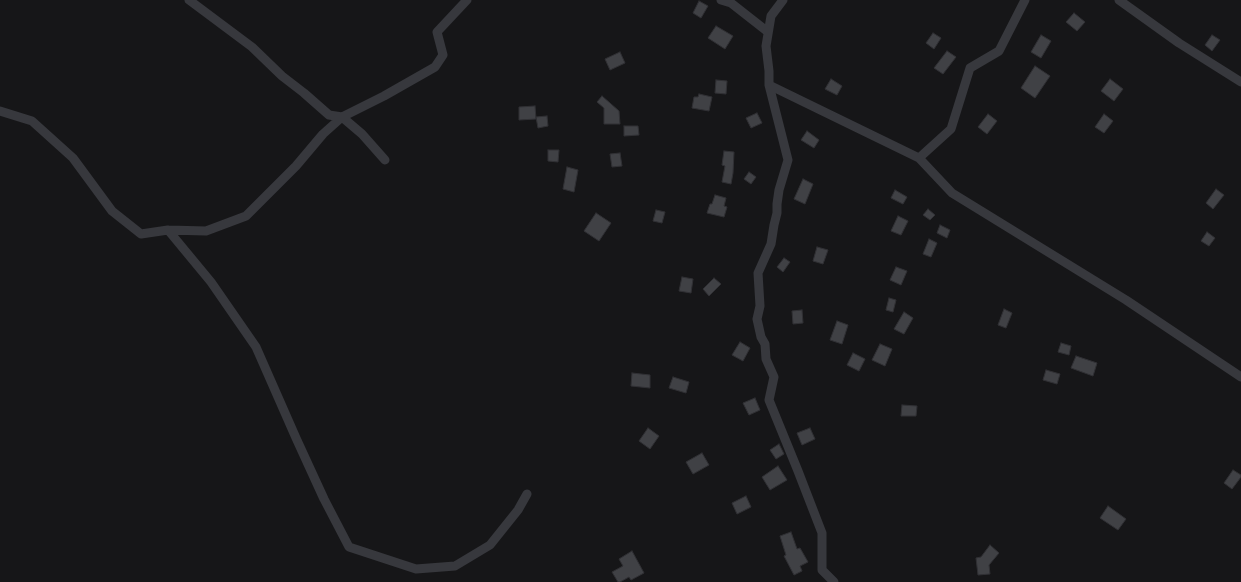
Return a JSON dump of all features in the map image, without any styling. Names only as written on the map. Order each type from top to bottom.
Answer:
[{"type":"street","points":[[189,0],[252,47],[282,76],[329,115],[342,116],[362,134],[385,160]]},
{"type":"street","points":[[0,111],[32,121],[73,158],[112,211],[141,234],[168,230],[206,231],[246,216],[296,166],[323,134],[342,116],[384,96],[435,67],[443,55],[437,32],[467,0]]},
{"type":"street","points":[[721,0],[731,3],[768,32]]},
{"type":"street","points":[[782,0],[771,16],[766,46],[769,85],[788,160],[778,190],[776,204],[777,213],[771,244],[758,273],[760,306],[758,319],[761,337],[765,344],[766,359],[774,377],[769,400],[822,533],[822,570],[834,582]]},
{"type":"street","points":[[919,158],[951,129],[970,68],[999,51],[1025,0]]},
{"type":"street","points":[[1119,0],[1179,43],[1241,82]]},
{"type":"street","points":[[769,85],[919,158],[952,193],[1126,300],[1241,377]]},
{"type":"street","points":[[168,230],[211,282],[256,347],[324,499],[349,547],[416,569],[455,566],[490,545],[518,510],[527,494]]},
{"type":"building","points":[[699,1],[708,6],[701,18],[693,13]]},
{"type":"building","points":[[1074,13],[1085,22],[1077,31],[1066,22]]},
{"type":"building","points":[[716,26],[733,36],[725,49],[708,38]]},
{"type":"building","points":[[933,33],[941,38],[934,49],[926,43]]},
{"type":"building","points":[[1041,35],[1051,41],[1041,58],[1031,52]]},
{"type":"building","points":[[1212,35],[1220,40],[1212,51],[1205,45]]},
{"type":"building","points":[[947,51],[956,57],[943,74],[934,68]]},
{"type":"building","points":[[620,52],[625,63],[610,70],[605,59]]},
{"type":"building","points":[[1035,66],[1050,76],[1035,98],[1021,88]]},
{"type":"building","points":[[831,79],[842,86],[837,95],[825,89]]},
{"type":"building","points":[[1110,79],[1123,89],[1114,101],[1101,91]]},
{"type":"building","points":[[716,80],[727,81],[726,94],[715,93]]},
{"type":"building","points":[[699,94],[712,97],[709,111],[692,108],[694,97],[698,97]]},
{"type":"building","points":[[602,96],[619,111],[620,124],[604,124],[604,108],[597,102]]},
{"type":"building","points":[[535,106],[536,119],[519,120],[519,107]]},
{"type":"building","points":[[757,113],[762,123],[751,128],[746,118]]},
{"type":"building","points":[[988,114],[997,121],[987,134],[978,127]]},
{"type":"building","points":[[1104,114],[1113,121],[1104,133],[1095,127]]},
{"type":"building","points":[[547,116],[548,126],[538,128],[536,117]]},
{"type":"building","points":[[624,126],[638,126],[639,135],[624,136]]},
{"type":"building","points":[[807,131],[819,140],[814,148],[801,140]]},
{"type":"building","points":[[548,150],[559,150],[558,162],[548,161]]},
{"type":"building","points":[[724,151],[734,152],[731,184],[722,182],[725,166],[722,165]]},
{"type":"building","points":[[620,153],[622,166],[612,167],[610,154]]},
{"type":"building","points":[[567,167],[578,170],[574,192],[563,189]]},
{"type":"building","points":[[749,172],[756,177],[751,184],[744,179]]},
{"type":"building","points":[[803,179],[813,184],[805,204],[794,199]]},
{"type":"building","points":[[1216,189],[1224,195],[1213,209],[1206,203]]},
{"type":"building","points":[[895,190],[907,197],[903,204],[891,198]]},
{"type":"building","points":[[715,195],[726,198],[724,206],[727,207],[724,217],[707,213]]},
{"type":"building","points":[[928,209],[935,215],[930,220],[923,215]]},
{"type":"building","points":[[656,210],[665,212],[662,223],[653,221]]},
{"type":"building","points":[[596,213],[611,223],[599,241],[584,231]]},
{"type":"building","points":[[898,216],[908,221],[901,235],[891,231]]},
{"type":"building","points":[[940,225],[950,230],[947,238],[937,233]]},
{"type":"building","points":[[1207,232],[1215,238],[1209,246],[1201,241]]},
{"type":"building","points":[[929,239],[937,243],[931,257],[923,254]]},
{"type":"building","points":[[817,247],[828,250],[823,264],[813,261]]},
{"type":"building","points":[[784,258],[790,262],[783,272],[777,267]]},
{"type":"building","points":[[896,267],[907,271],[901,285],[890,280]]},
{"type":"building","points":[[682,277],[693,279],[691,293],[679,291]]},
{"type":"building","points":[[714,278],[721,284],[709,296],[703,289]]},
{"type":"building","points":[[889,298],[896,300],[893,312],[886,310]]},
{"type":"building","points":[[1004,309],[1012,313],[1006,328],[998,325]]},
{"type":"building","points":[[802,310],[803,323],[793,324],[792,311]]},
{"type":"building","points":[[904,312],[913,318],[904,334],[894,329]]},
{"type":"building","points":[[837,321],[848,325],[842,344],[830,340]]},
{"type":"building","points":[[740,342],[750,348],[743,361],[732,355]]},
{"type":"building","points":[[1061,343],[1071,346],[1069,355],[1058,352]]},
{"type":"building","points":[[880,344],[892,349],[885,366],[872,360]]},
{"type":"building","points":[[853,353],[865,359],[859,371],[847,365]]},
{"type":"building","points":[[1076,356],[1097,363],[1093,376],[1071,368]]},
{"type":"building","points":[[1046,370],[1060,374],[1057,384],[1043,380]]},
{"type":"building","points":[[632,373],[650,375],[650,388],[631,386]]},
{"type":"building","points":[[673,377],[689,382],[686,393],[669,388]]},
{"type":"building","points":[[755,398],[760,410],[749,415],[743,403]]},
{"type":"building","points":[[902,405],[917,406],[916,416],[901,416]]},
{"type":"building","points":[[648,428],[659,436],[650,449],[639,441]]},
{"type":"building","points":[[810,428],[815,439],[802,445],[797,433]]},
{"type":"building","points":[[779,444],[784,454],[776,459],[770,450]]},
{"type":"building","points":[[702,453],[709,465],[693,474],[686,462]]},
{"type":"building","points":[[778,466],[787,480],[770,490],[762,477]]},
{"type":"building","points":[[1233,470],[1241,475],[1241,477],[1232,489],[1224,483]]},
{"type":"building","points":[[746,496],[751,507],[737,514],[732,503]]},
{"type":"building","points":[[1108,506],[1126,519],[1118,530],[1100,518]]},
{"type":"building","points":[[791,532],[797,549],[800,548],[808,562],[800,566],[802,571],[794,575],[784,556],[786,555],[780,536]]},
{"type":"building","points":[[990,545],[999,553],[989,565],[990,574],[978,575],[976,558],[981,557]]},
{"type":"building","points":[[632,551],[644,573],[631,580],[629,577],[618,582],[612,572],[623,566],[619,559]]}]
